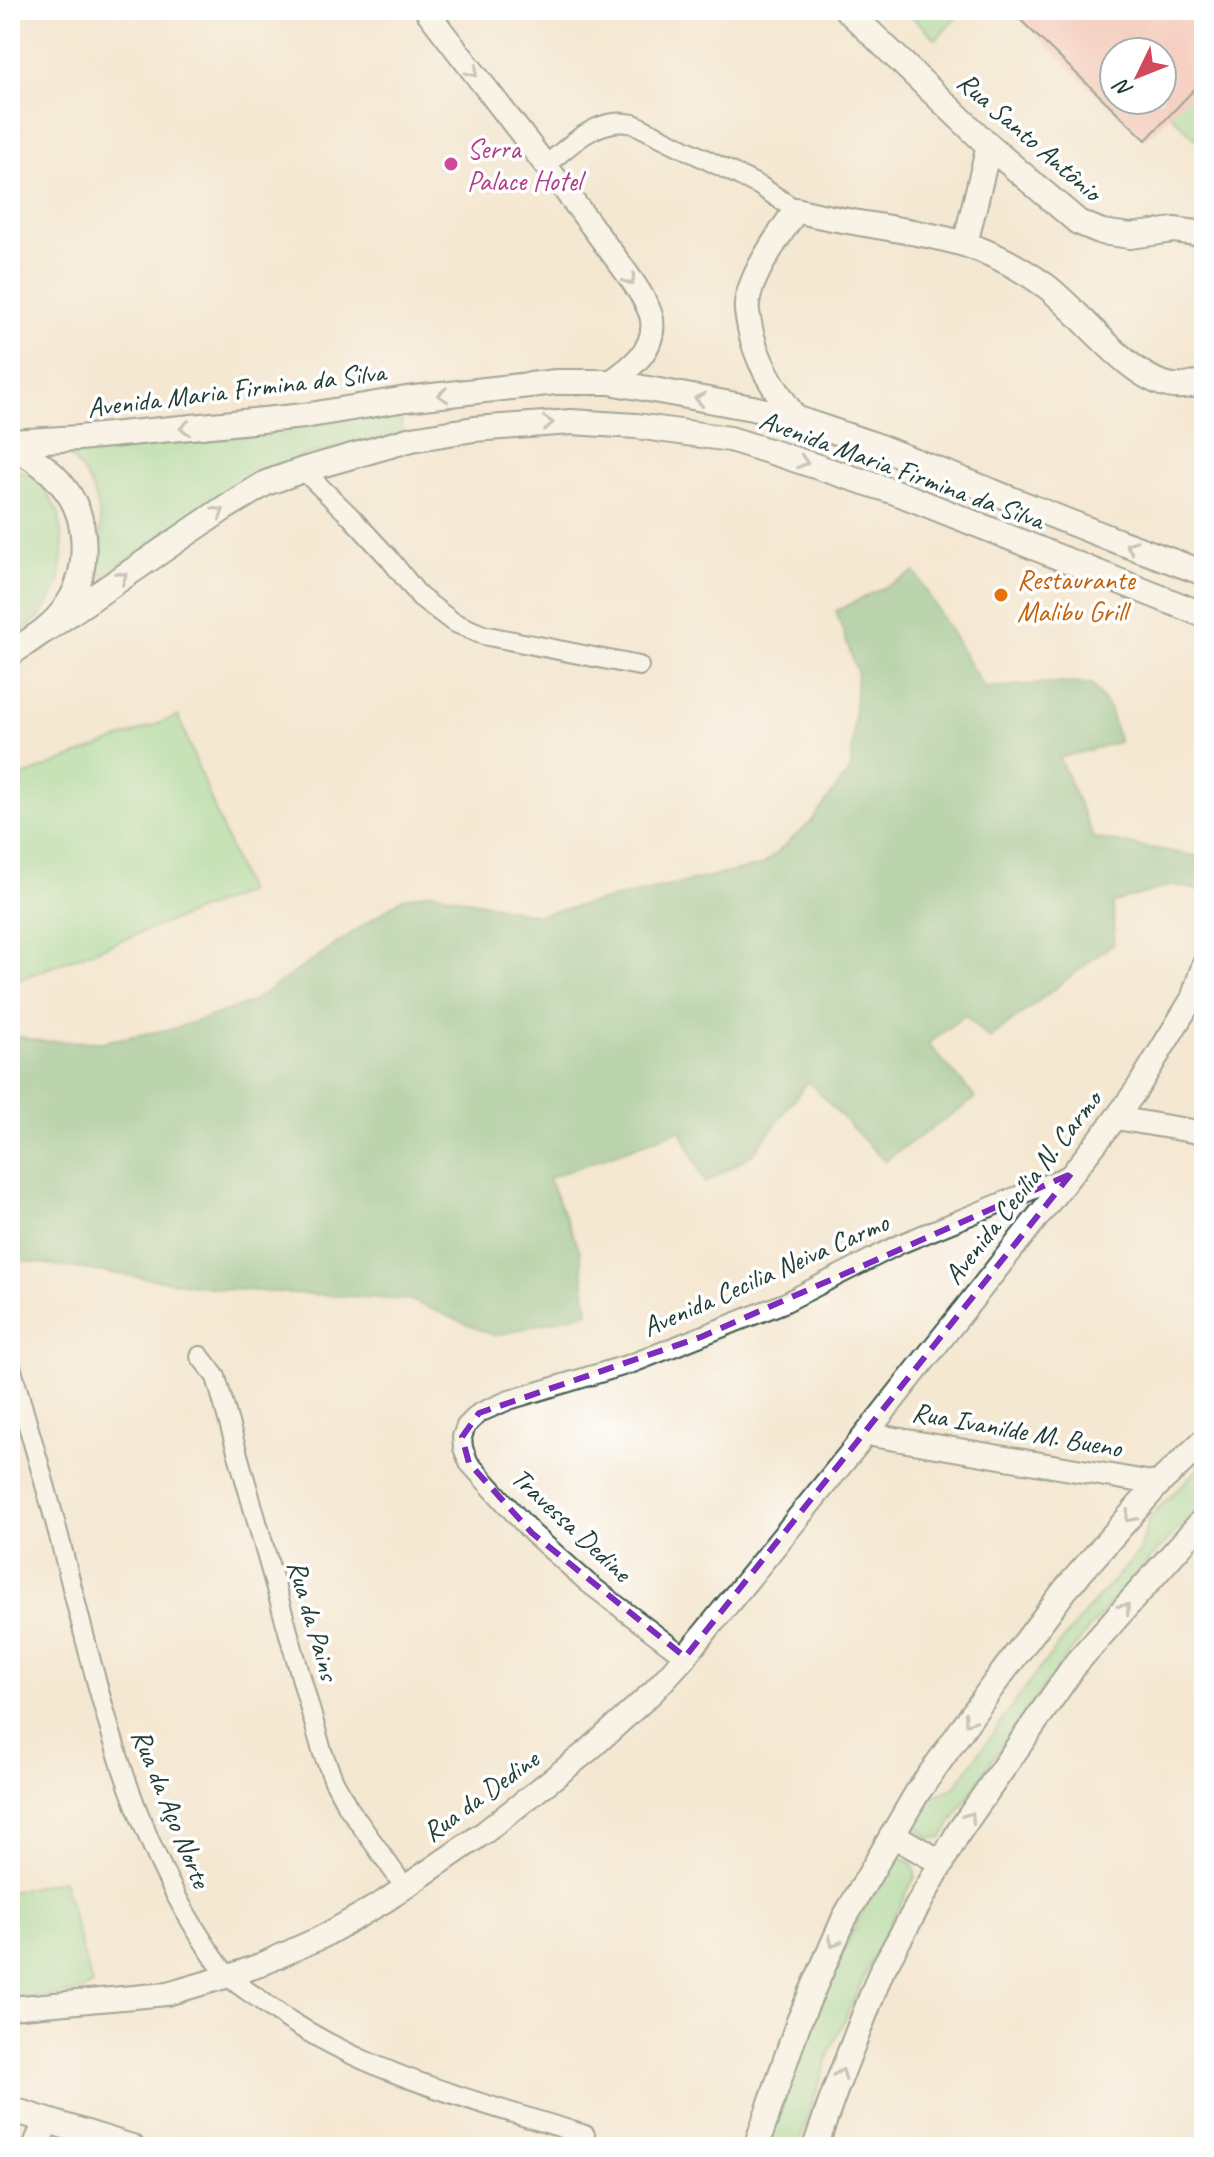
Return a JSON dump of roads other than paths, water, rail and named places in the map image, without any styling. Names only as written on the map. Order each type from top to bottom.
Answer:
[{"type":"main road","name":"Rua Santo Antônio","points":[[847,10],[989,146],[1078,222],[1102,232],[1130,236],[1174,230],[1204,234]]},
{"type":"main road","points":[[965,244],[989,146]]},
{"type":"main road","points":[[795,418],[761,363],[752,339],[746,305],[756,276],[796,210],[965,244],[1007,261],[1046,286],[1119,355],[1154,381],[1175,387],[1204,381]]},
{"type":"main road","name":"Avenida Maria Firmina da Silva","points":[[10,443],[304,416],[406,399],[556,382],[610,382],[795,418],[872,444],[1204,573]]},
{"type":"main road","points":[[406,399],[412,439]]},
{"type":"main road","points":[[730,439],[733,405]]},
{"type":"main road","name":"Avenida Maria Firmina da Silva","points":[[10,654],[266,483],[412,439],[474,429],[571,422],[636,426],[730,439],[898,493],[1204,615]]},
{"type":"main road","points":[[10,443],[38,460],[65,487],[79,517],[85,552],[78,584],[66,607],[44,631]]},
{"type":"main road","points":[[756,2147],[799,2021],[845,1917],[917,1793],[1065,1590],[1158,1484],[1204,1441]]},
{"type":"main road","points":[[815,2147],[881,1972],[958,1833],[1077,1662],[1204,1519]]},
{"type":"main road","points":[[893,1835],[942,1863]]},
{"type":"main road","points":[[10,2109],[132,2147]]},
{"type":"main road","points":[[35,2147],[50,2122]]},
{"type":"street","points":[[426,10],[624,270],[652,318],[647,349],[632,367],[610,382]]},
{"type":"street","points":[[546,165],[597,127],[615,122],[634,124],[760,186],[796,210]]},
{"type":"street","points":[[303,470],[360,526],[420,597],[453,622],[483,635],[639,666]]},
{"type":"street","name":"Avenida Cecília N. Carmo","points":[[866,1434],[1137,1089],[1192,999],[1204,963]]},
{"type":"street","points":[[1116,1118],[1204,1133]]},
{"type":"street","name":"Avenida Cecilia Neiva Carmo","points":[[479,1413],[509,1400],[633,1363],[701,1337],[784,1303],[900,1244],[1071,1174]]},
{"type":"street","name":"Rua da Pains","points":[[200,1356],[216,1377],[322,1751],[348,1807],[404,1886]]},
{"type":"street","name":"Rua da Aço Norte","points":[[10,1363],[104,1711],[130,1792],[162,1871],[194,1927],[229,1976],[290,2021],[339,2049],[391,2072],[585,2135]]},
{"type":"street","name":"Travessa Dedine","points":[[479,1413],[466,1426],[462,1437],[469,1463],[544,1543],[588,1583],[685,1657]]},
{"type":"street","name":"Rua Ivanilde M. Bueno","points":[[866,1434],[1158,1484]]},
{"type":"street","name":"Rua da Dedine","points":[[10,2008],[167,1994],[260,1965],[322,1937],[385,1901],[485,1832],[589,1750],[653,1692],[866,1434]]},
{"type":"place","name":"Serra Palace Hotel","points":[[451,164]]},
{"type":"place","name":"Restaurante Malibu Grill","points":[[1001,595]]}]
